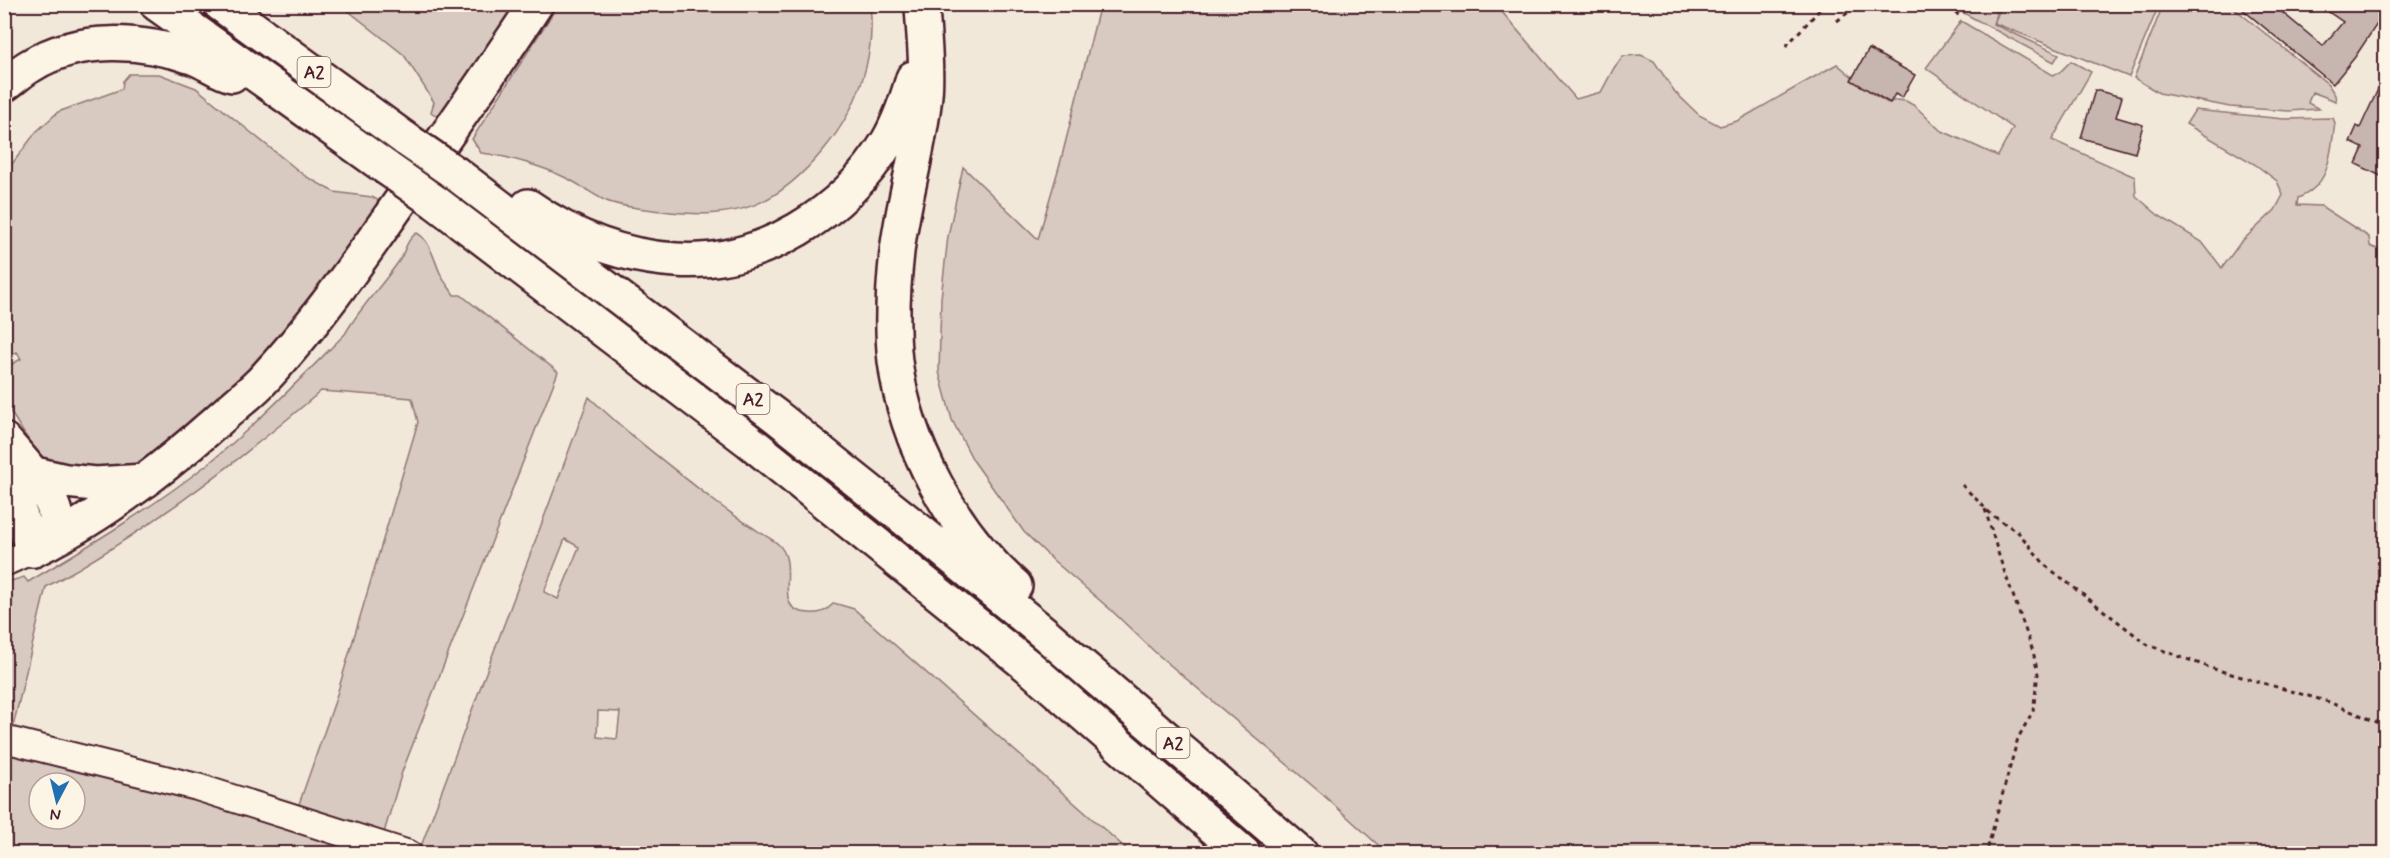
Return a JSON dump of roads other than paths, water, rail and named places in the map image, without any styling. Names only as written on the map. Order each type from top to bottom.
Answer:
[{"type":"main road","name":"A2","points":[[157,4],[435,202],[749,441],[1028,666],[1244,854]]},
{"type":"main road","name":"A2","points":[[220,4],[454,173],[777,417],[1044,633],[1301,854]]},
{"type":"main road","points":[[29,552],[145,481],[194,442],[258,385],[305,333],[386,221],[536,4]]},
{"type":"main road","points":[[922,4],[926,94],[897,251],[893,306],[895,362],[909,423],[938,487],[965,532],[1004,576],[1023,593],[1044,633]]},
{"type":"main road","points":[[454,173],[502,188],[579,236],[629,254],[678,261],[720,258],[762,247],[798,229],[831,208],[865,172],[888,140],[908,94],[924,38]]},
{"type":"main road","points":[[4,85],[31,65],[68,49],[108,43],[147,45],[196,58],[225,73],[269,83]]},
{"type":"main road","points":[[4,441],[18,467],[47,495],[54,512],[56,524],[29,552]]},
{"type":"main road","points":[[18,467],[66,481],[95,484],[145,481]]},
{"type":"street","points":[[4,739],[197,787],[409,854]]}]
